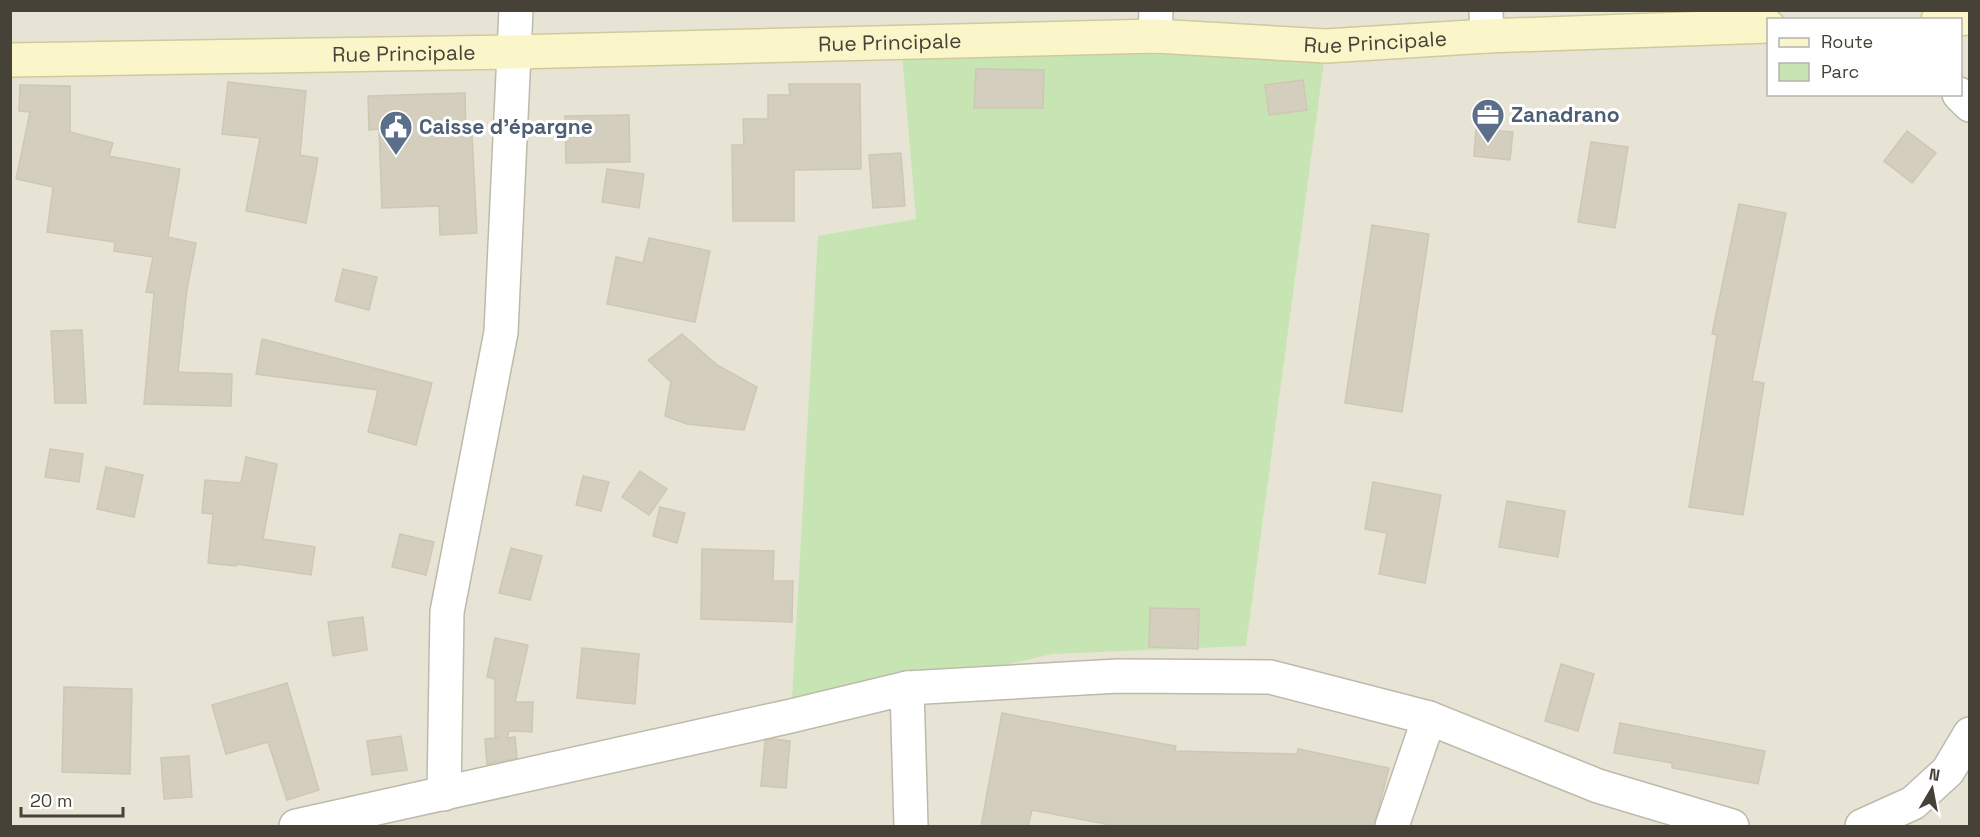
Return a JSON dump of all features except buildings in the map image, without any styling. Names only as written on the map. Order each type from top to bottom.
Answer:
[{"type":"main road","name":"Rue Principale","points":[[10,60],[514,52],[1155,23],[1326,46],[1487,23],[1767,26]]},
{"type":"street","points":[[444,794],[447,612],[501,332],[516,10]]},
{"type":"street","points":[[296,826],[791,717],[907,688],[1118,676],[1270,677],[1429,718],[1598,786],[1732,826]]},
{"type":"street","points":[[907,688],[911,826]]},
{"type":"street","points":[[1392,826],[1429,718]]},
{"type":"street","points":[[1862,826],[1913,803],[1948,771],[1970,734]]},
{"type":"shaded area","points":[[11,11],[1969,11],[1969,826],[11,826]]},
{"type":"green space","points":[[901,42],[1326,46],[1246,646],[1052,654],[791,716],[818,236],[916,219]]},
{"type":"place","name":"Zanadrano","points":[[1488,144]]},
{"type":"place","name":"Caisse d'épargne","points":[[396,156]]}]
